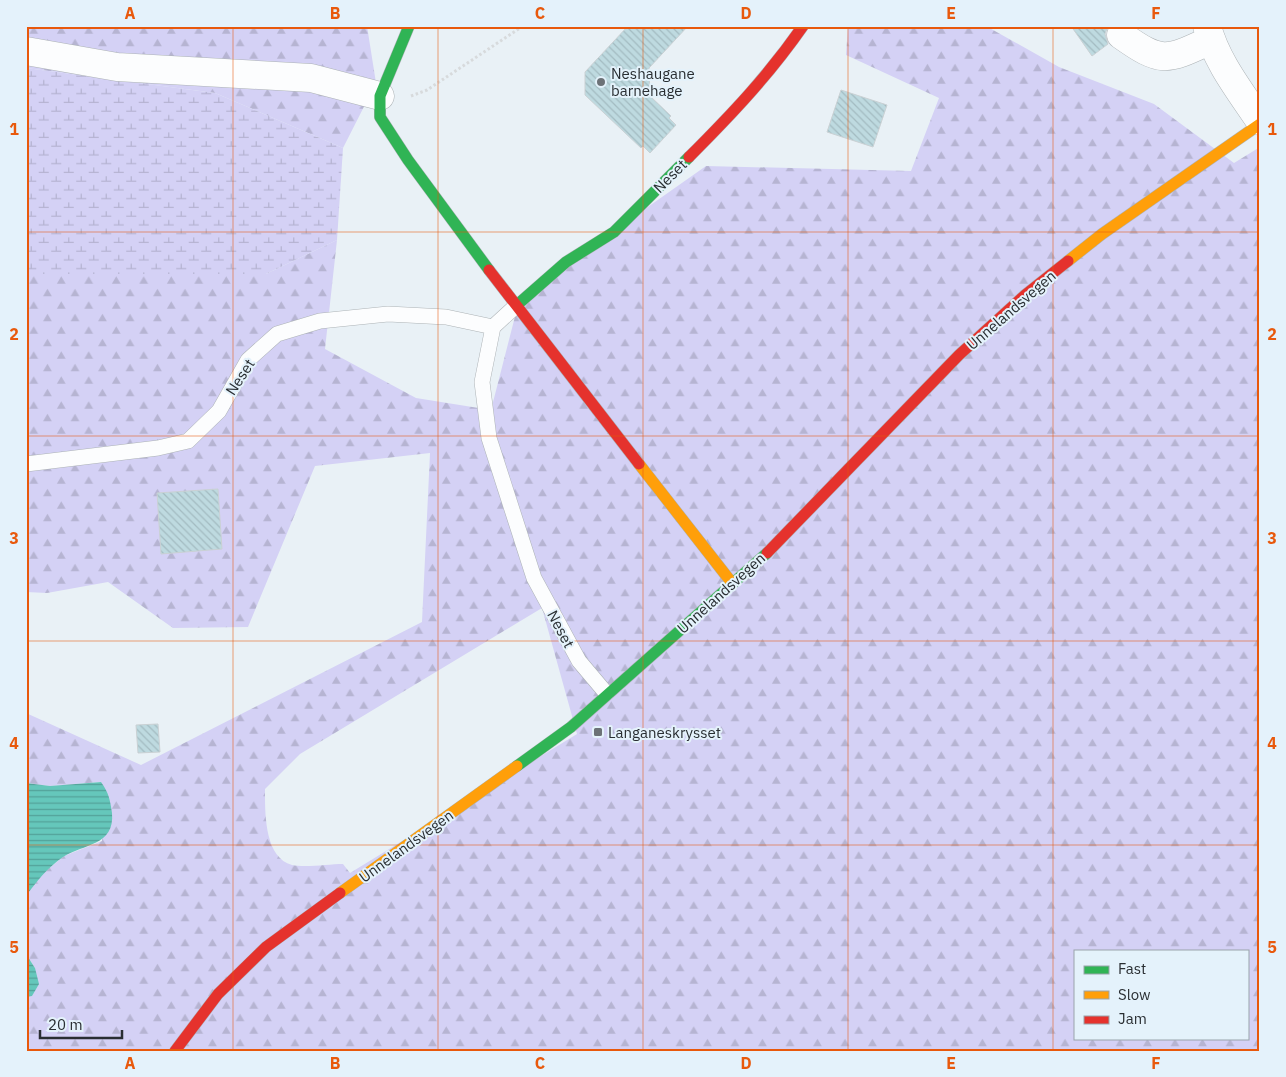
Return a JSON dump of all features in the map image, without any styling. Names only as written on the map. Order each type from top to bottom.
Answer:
[{"type":"main road","name":"Neset","points":[[517,305],[566,262],[614,232],[741,106],[774,67],[803,26]]},
{"type":"main road","points":[[406,31],[380,102],[380,117],[408,160],[555,358],[732,583]]},
{"type":"main road","name":"Unnelandsvegen","points":[[175,1051],[218,994],[266,947],[571,726],[783,538],[959,355],[1025,295],[1102,234],[1260,122]]},
{"type":"street","name":"Unnelandsvegen","points":[[1121,35],[1143,50],[1160,57],[1179,55],[1209,33],[1223,65],[1260,122]]},
{"type":"street","points":[[26,51],[117,67],[311,78],[380,102]]},
{"type":"lane","name":"Neset","points":[[517,305],[493,327],[482,382],[489,438],[534,578],[579,661],[606,693]]},
{"type":"lane","name":"Neset","points":[[26,464],[158,448],[188,441],[218,411],[248,360],[277,334],[320,321],[388,314],[446,317],[493,327]]},
{"type":"path","points":[[380,102],[427,90],[523,26]]},
{"type":"green space","points":[[26,26],[367,26],[376,83],[343,148],[215,93],[26,68]]},
{"type":"green space","points":[[848,26],[986,26],[1059,67],[1154,104],[1234,163],[1260,147],[1260,1051],[26,1051],[26,997],[32,996],[35,968],[26,954],[26,896],[42,874],[64,856],[102,841],[101,782],[50,786],[26,783],[26,713],[141,765],[422,622],[430,453],[315,466],[248,627],[173,628],[108,582],[47,593],[26,592],[26,274],[266,274],[337,240],[325,349],[416,398],[491,410],[520,297],[706,166],[911,171],[939,98],[846,55]],"holes":[[[542,608],[577,734],[350,873],[343,864],[292,865],[283,860],[271,844],[266,821],[265,789],[300,754]]]},
{"type":"green space","points":[[26,68],[215,93],[343,148],[337,240],[266,274],[26,274]]},
{"type":"shaded area","points":[[101,782],[109,797],[112,813],[112,824],[108,832],[96,842],[57,861],[26,896],[26,783],[50,786]]},
{"type":"shaded area","points":[[26,954],[35,968],[39,984],[32,996],[26,997]]},
{"type":"building","points":[[628,26],[688,26],[649,68],[650,96],[671,116],[669,118],[676,125],[650,153],[643,146],[641,148],[585,95],[585,72]]},
{"type":"building","points":[[1071,26],[1108,26],[1105,34],[1108,44],[1092,56]]},
{"type":"building","points":[[841,90],[887,105],[873,147],[827,132]]},
{"type":"building","points":[[218,489],[222,549],[161,554],[157,493]]},
{"type":"building","points":[[158,724],[160,752],[138,753],[136,725]]},
{"type":"traffic: fast","points":[[409,26],[380,96],[380,117],[408,160],[489,270]]},
{"type":"traffic: fast","points":[[517,305],[566,262],[614,232],[689,157]]},
{"type":"traffic: fast","points":[[517,766],[571,727],[767,553]]},
{"type":"traffic: slow","points":[[1068,261],[1102,234],[1260,124]]},
{"type":"traffic: slow","points":[[639,464],[732,583]]},
{"type":"traffic: slow","points":[[340,893],[517,766]]},
{"type":"traffic: jam","points":[[689,157],[749,94],[803,26]]},
{"type":"traffic: jam","points":[[767,553],[959,355],[1025,295],[1068,261]]},
{"type":"traffic: jam","points":[[489,270],[639,464]]},
{"type":"traffic: jam","points":[[175,1051],[218,994],[266,947],[340,893]]},
{"type":"place","name":"Neshaugane barnehage","points":[[601,82]]},
{"type":"place","name":"Langaneskrysset","points":[[598,732]]}]
